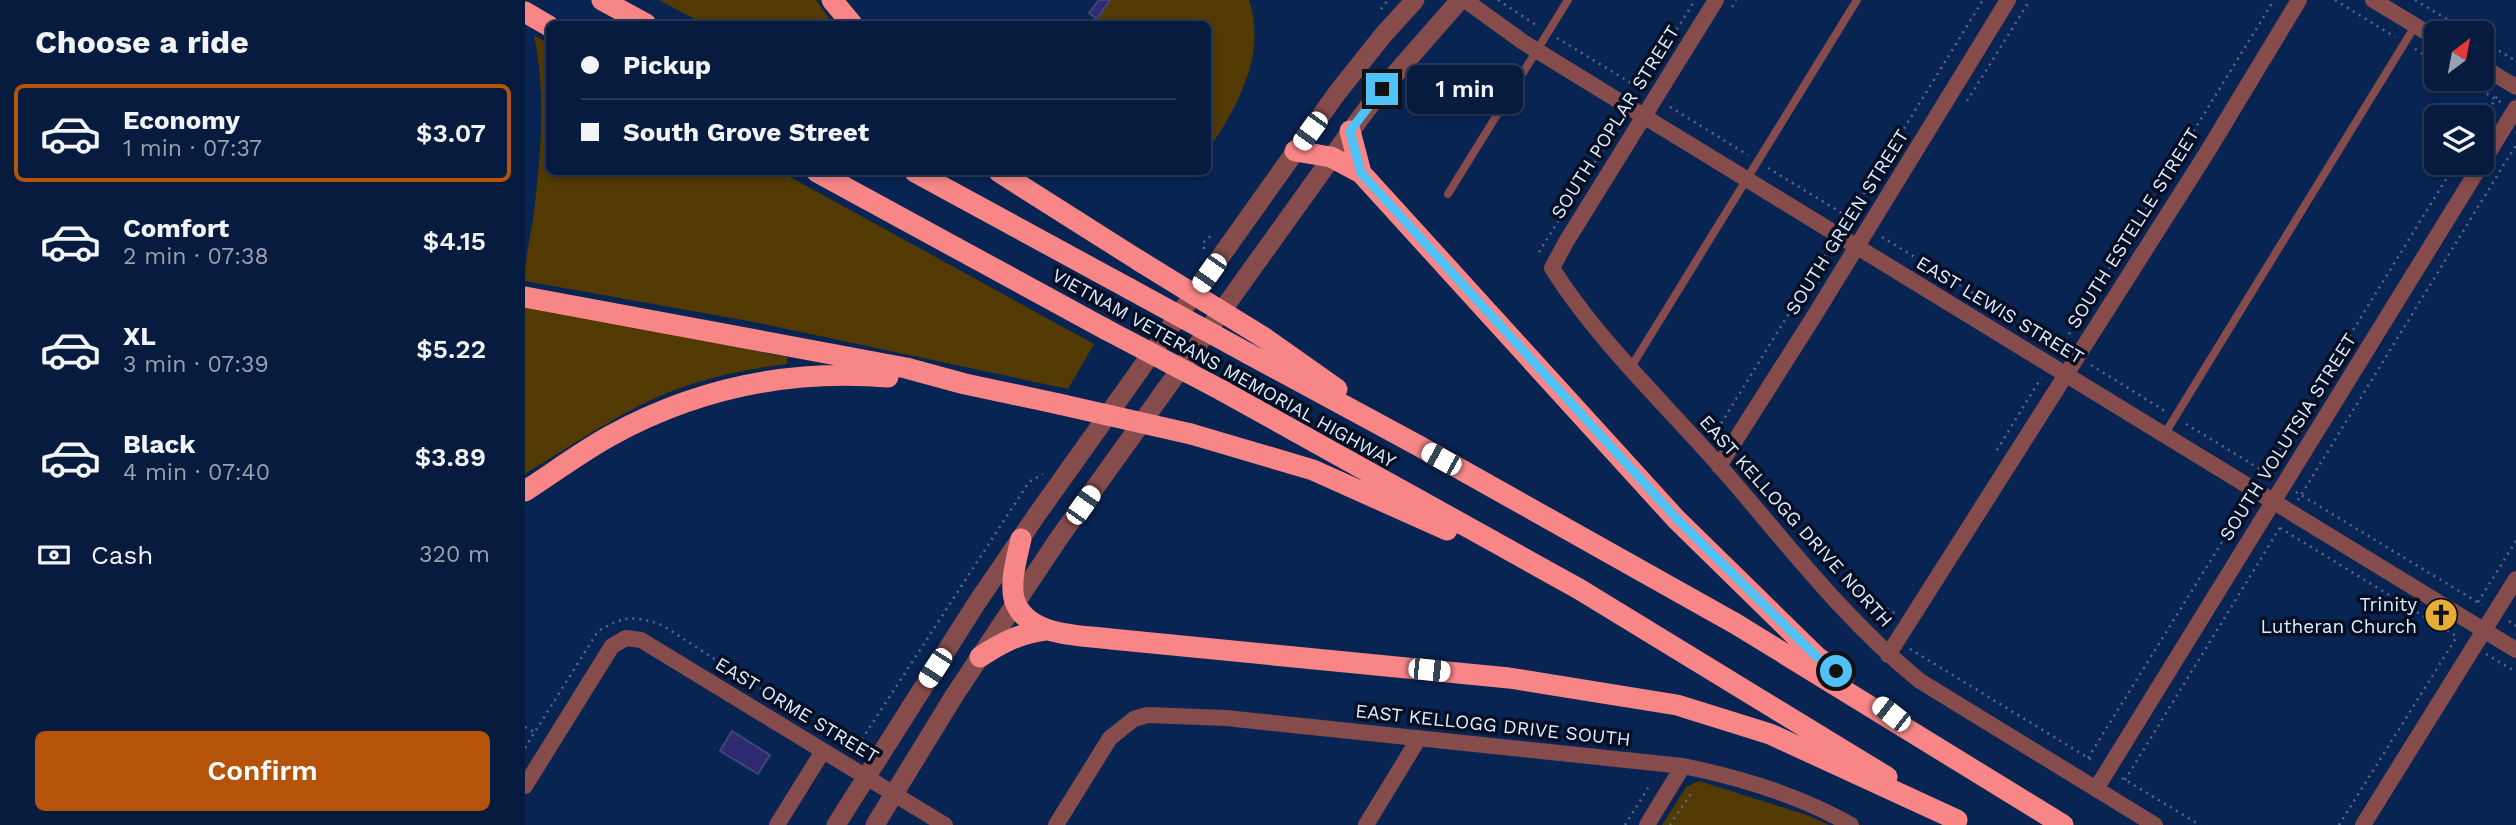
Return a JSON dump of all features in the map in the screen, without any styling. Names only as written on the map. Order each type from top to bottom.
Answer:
[{"type":"highway","points":[[601,0],[640,21]]},
{"type":"highway","points":[[525,12],[546,24]]},
{"type":"highway","points":[[1350,131],[1361,173]]},
{"type":"highway","points":[[1295,151],[1331,157],[1361,173],[1677,519],[1817,657],[1928,743]]},
{"type":"highway","name":"VIETNAM VETERANS MEMORIAL HIGHWAY","points":[[823,175],[1223,391],[1579,589],[1961,822]]},
{"type":"highway","name":"VIETNAM VETERANS MEMORIAL HIGHWAY","points":[[921,175],[1419,446],[1736,624],[2063,825]]},
{"type":"highway","points":[[1004,175],[1263,337],[1419,446]]},
{"type":"highway","points":[[525,297],[906,368],[965,384],[1191,434],[1313,470],[1579,589]]},
{"type":"highway","points":[[525,491],[609,437],[653,415],[757,381],[806,375],[857,374],[965,384]]},
{"type":"highway","points":[[1021,539],[1013,574],[1016,604],[1027,618],[1046,630]]},
{"type":"highway","points":[[980,657],[1007,640],[1046,630],[1111,639],[1509,678],[1677,705],[1770,734],[1961,822]]},
{"type":"street","points":[[836,825],[1021,539],[1295,151],[1377,44],[1415,0]]},
{"type":"street","points":[[876,825],[980,657],[1059,538],[1350,131],[1382,89],[1463,0]]},
{"type":"street","name":"EAST LEWIS STREET","points":[[1463,0],[1644,117],[2516,650]]},
{"type":"street","name":"SOUTH GREEN STREET","points":[[1719,466],[2008,0]]},
{"type":"street","name":"SOUTH ESTELLE STREET","points":[[1888,654],[2066,375],[2299,0]]},
{"type":"street","points":[[2373,0],[2424,31]]},
{"type":"street","name":"SOUTH POPLAR STREET","points":[[1552,268],[1644,117],[1663,103],[1723,6]]},
{"type":"street","points":[[2494,74],[2516,88]]},
{"type":"street","name":"SOUTH VOLUTSIA STREET","points":[[2096,789],[2515,109]]},
{"type":"street","name":"EAST KELLOGG DRIVE NORTH","points":[[1552,268],[1577,306],[1806,569],[1888,654],[1920,681],[2155,825]]},
{"type":"street","points":[[2363,825],[2516,579]]},
{"type":"street","name":"EAST ORME STREET","points":[[525,786],[612,646],[626,638],[642,640],[945,825]]},
{"type":"street","name":"EAST KELLOGG DRIVE SOUTH","points":[[1056,825],[1110,738],[1134,719],[1147,715],[1192,715],[1683,766],[1780,792],[1811,804],[1851,825]]},
{"type":"street","points":[[1366,825],[1419,738]]},
{"type":"street","points":[[777,825],[823,751]]},
{"type":"street","points":[[1647,825],[1683,766]]},
{"type":"lane","points":[[1448,194],[1568,0]]},
{"type":"lane","points":[[1631,367],[1857,0]]},
{"type":"lane","points":[[2164,435],[2415,26]]},
{"type":"path","points":[[1498,0],[2516,626]]},
{"type":"path","points":[[1539,252],[1695,0]]},
{"type":"path","points":[[1723,6],[1736,0]]},
{"type":"path","points":[[1706,433],[1717,430],[1983,0]]},
{"type":"path","points":[[1991,460],[2274,0]]},
{"type":"path","points":[[2335,0],[2424,55]]},
{"type":"path","points":[[2415,0],[2450,21]]},
{"type":"path","points":[[2494,48],[2516,61]]},
{"type":"path","points":[[2484,91],[2515,109]]},
{"type":"path","points":[[1663,103],[1674,100]]},
{"type":"path","points":[[2125,780],[2516,145]]},
{"type":"path","points":[[2088,758],[2449,175]]},
{"type":"path","points":[[2244,507],[2516,672]]},
{"type":"path","points":[[2339,825],[2516,541]]},
{"type":"path","points":[[1831,573],[1909,621]]},
{"type":"path","points":[[1909,649],[2200,825]]},
{"type":"path","points":[[525,727],[535,732]]},
{"type":"path","points":[[1625,825],[1648,788]]},
{"type":"path","points":[[1670,825],[1692,792]]},
{"type":"shaded area","points":[[659,0],[816,0],[831,21],[698,21]]},
{"type":"shaded area","points":[[1108,0],[1249,0],[1255,38],[1253,56],[1241,92],[1214,141],[1211,138],[1211,21],[1092,21]]},
{"type":"shaded area","points":[[534,35],[546,42],[546,175],[786,175],[1094,344],[1068,389],[759,323],[525,281],[540,145],[538,57]]},
{"type":"shaded area","points":[[525,306],[787,357],[787,364],[727,374],[670,392],[606,424],[525,474]]},
{"type":"shaded area","points":[[1699,781],[1807,815],[1829,825],[1662,825],[1686,787]]},
{"type":"building","points":[[1099,0],[1110,0],[1097,19],[1089,13]]},
{"type":"building","points":[[732,731],[770,755],[758,774],[720,751]]},
{"type":"place","name":"Trinity Lutheran Church","points":[[2441,615]]},
{"type":"route","points":[[1382,89],[1350,131],[1361,173],[1677,519],[1817,657],[1836,671]]}]
